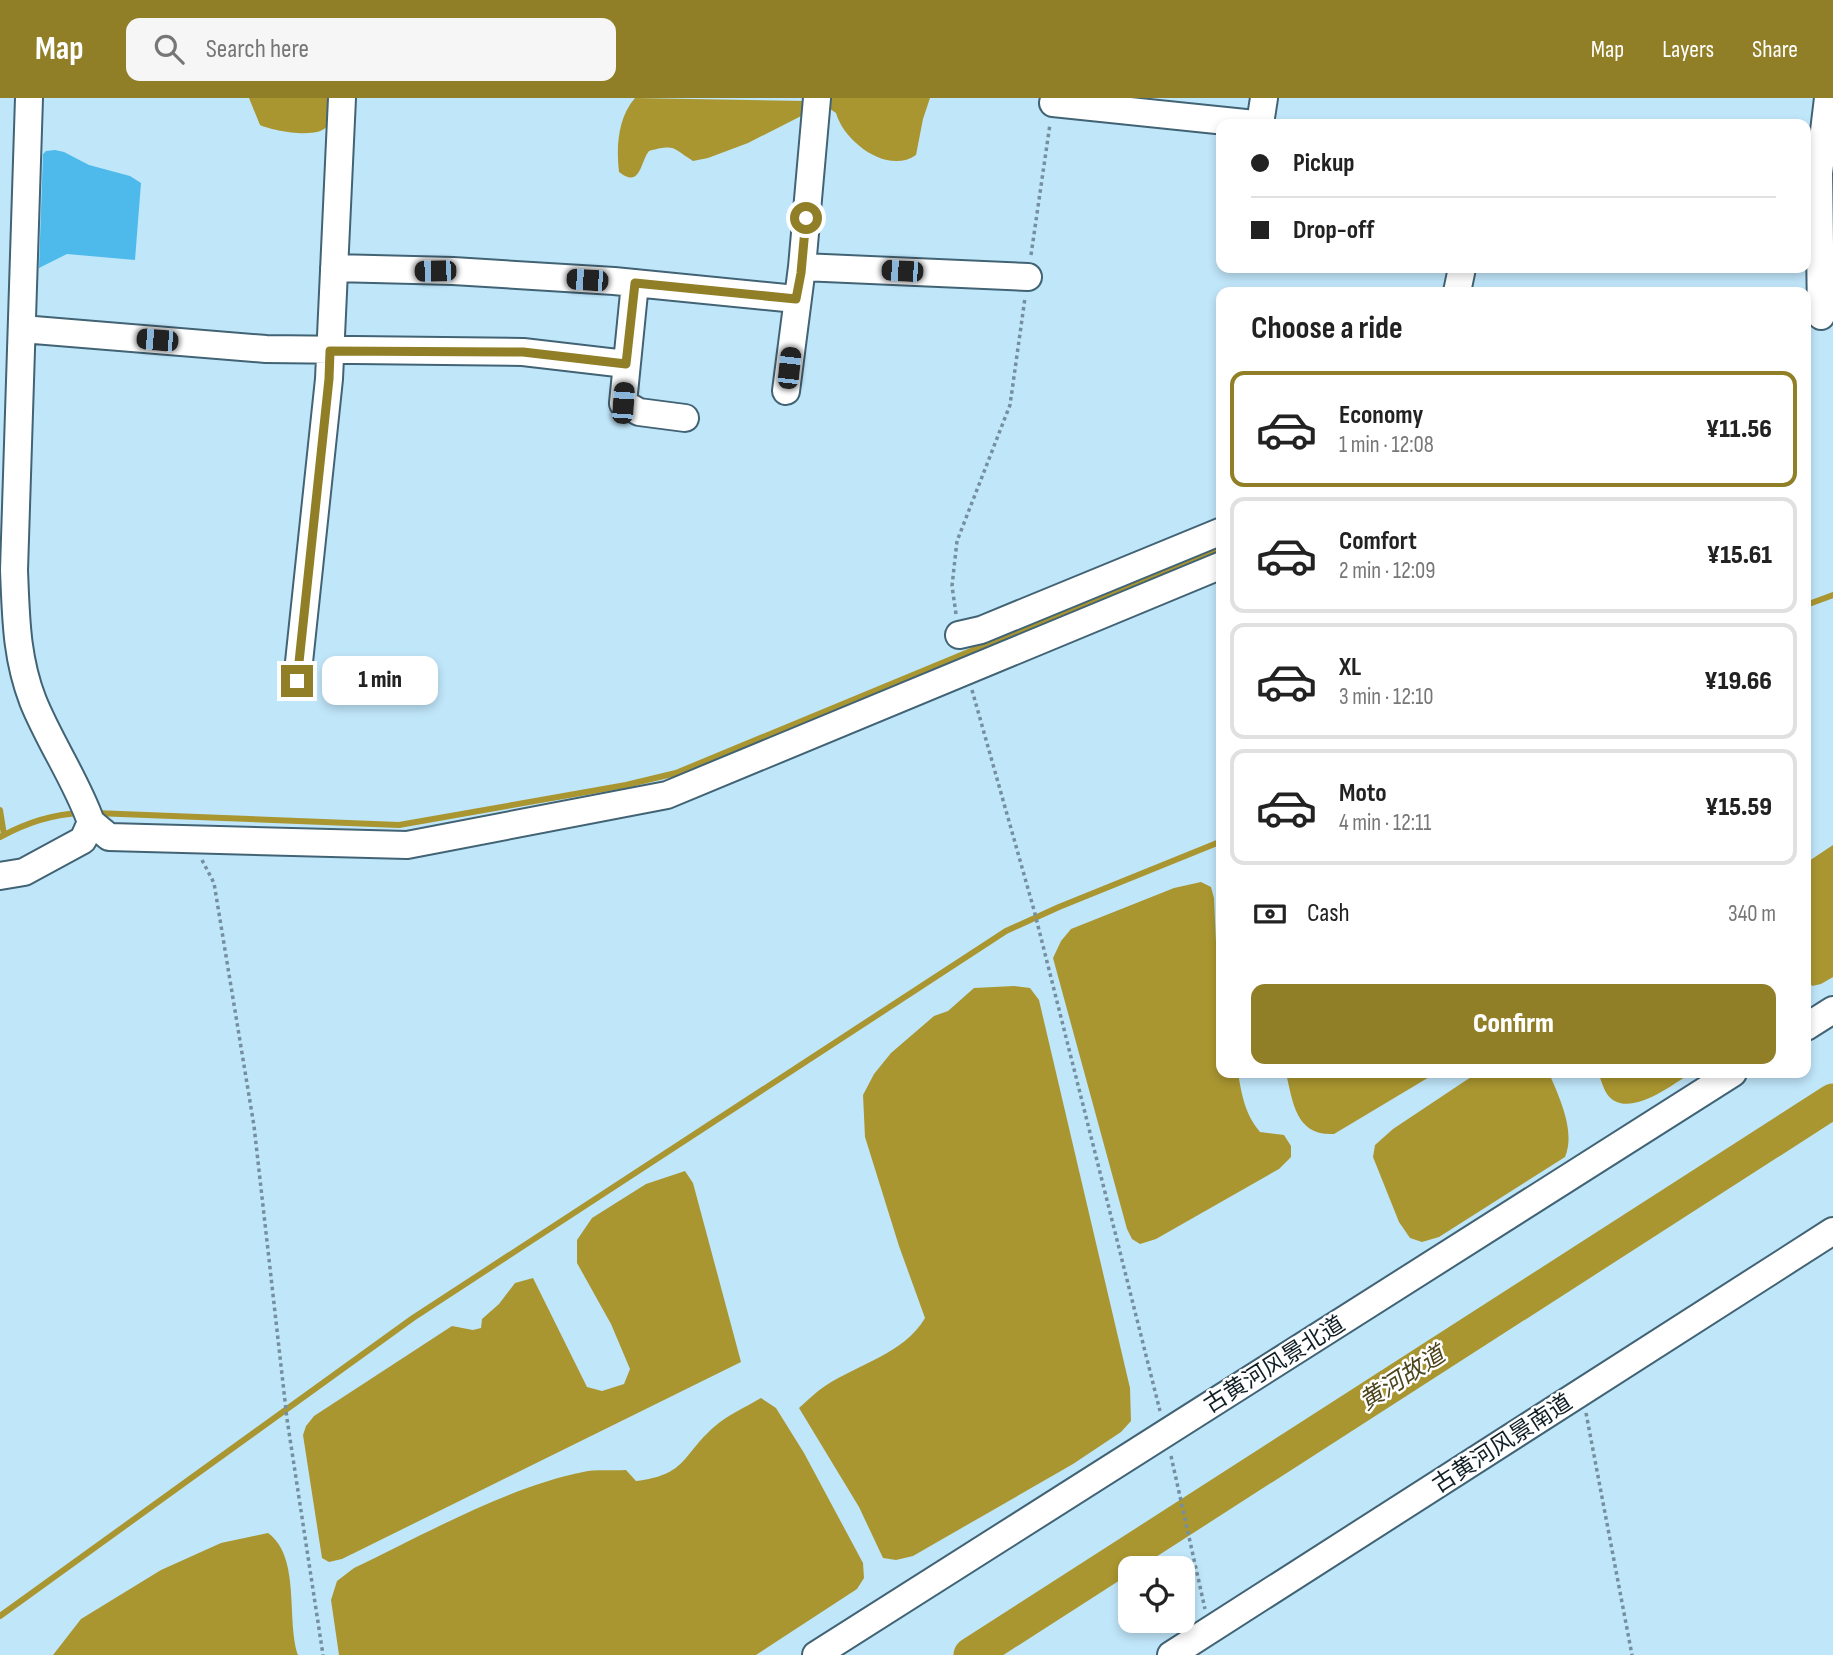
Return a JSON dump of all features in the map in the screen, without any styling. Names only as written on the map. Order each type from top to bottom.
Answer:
[{"type":"street","points":[[29,98],[14,570],[17,648],[33,702],[88,816],[109,838],[407,845],[667,795],[1216,567]]},
{"type":"street","points":[[297,681],[329,379],[342,98]]},
{"type":"street","points":[[786,391],[802,267],[817,98]]},
{"type":"street","points":[[1259,119],[1264,98]]},
{"type":"street","points":[[1820,309],[1812,174],[1828,98]]},
{"type":"street","points":[[1053,103],[1216,120]]},
{"type":"street","points":[[802,267],[1028,277]]},
{"type":"street","points":[[334,268],[453,271],[635,283],[796,299]]},
{"type":"street","points":[[635,283],[623,403],[639,412],[685,418]]},
{"type":"street","points":[[22,328],[266,349],[523,352],[626,364]]},
{"type":"street","points":[[959,635],[981,630],[1216,533]]},
{"type":"street","points":[[0,876],[23,872],[83,840],[88,816]]},
{"type":"street","points":[[1811,1024],[1833,1010]]},
{"type":"street","name":"古黄河风景北道","points":[[816,1655],[1167,1440],[1725,1078]]},
{"type":"street","name":"古黄河风景南道","points":[[1171,1655],[1833,1231]]},
{"type":"path","points":[[959,635],[952,586],[957,541],[1010,405],[1053,103]]},
{"type":"path","points":[[966,671],[1034,910],[1167,1440],[1200,1588]]},
{"type":"path","points":[[192,840],[214,883],[256,1139],[287,1419],[323,1655]]},
{"type":"path","points":[[1576,1396],[1586,1412],[1589,1424],[1632,1655]]},
{"type":"shaded area","points":[[249,98],[330,98],[329,122],[323,130],[306,133],[285,132],[266,127],[260,125]]},
{"type":"shaded area","points":[[635,98],[806,101],[813,98],[930,98],[916,155],[905,160],[893,161],[868,152],[848,135],[836,113],[830,109],[809,112],[748,143],[708,158],[693,161],[669,148],[649,151],[639,172],[632,177],[619,172],[618,153],[622,123]]},
{"type":"shaded area","points":[[1833,845],[1833,977],[1812,986],[1811,984],[1811,860]]},
{"type":"shaded area","points":[[1201,882],[1211,887],[1214,898],[1216,1078],[1239,1078],[1245,1104],[1255,1125],[1260,1132],[1284,1135],[1291,1146],[1291,1157],[1279,1169],[1156,1239],[1140,1244],[1132,1239],[1127,1229],[1053,958],[1061,941],[1071,929],[1174,888]]},
{"type":"shaded area","points":[[974,988],[1030,988],[1039,1000],[1130,1388],[1131,1421],[1121,1432],[1073,1464],[913,1556],[896,1560],[883,1558],[859,1507],[799,1408],[825,1386],[893,1350],[916,1330],[925,1318],[865,1137],[863,1095],[874,1074],[891,1053],[934,1016],[948,1011]]},
{"type":"shaded area","points":[[1287,1078],[1428,1078],[1334,1134],[1311,1130],[1298,1116]]},
{"type":"shaded area","points":[[1470,1078],[1551,1078],[1561,1103],[1569,1136],[1565,1157],[1439,1237],[1422,1242],[1410,1238],[1399,1222],[1373,1157],[1375,1145],[1393,1129]]},
{"type":"shaded area","points":[[1600,1078],[1683,1078],[1661,1092],[1637,1102],[1625,1104],[1615,1101],[1607,1094]]},
{"type":"shaded area","points":[[685,1171],[693,1183],[741,1362],[342,1559],[329,1562],[322,1558],[303,1435],[314,1416],[452,1326],[473,1330],[481,1328],[482,1319],[499,1304],[515,1283],[533,1278],[587,1387],[602,1391],[624,1384],[630,1369],[611,1324],[577,1263],[577,1240],[592,1218],[646,1184]]},
{"type":"shaded area","points":[[761,1398],[776,1408],[804,1453],[863,1563],[864,1578],[857,1589],[756,1655],[339,1655],[331,1600],[337,1581],[354,1568],[466,1513],[554,1479],[599,1470],[626,1470],[636,1481],[665,1474],[675,1469],[719,1423]]},
{"type":"shaded area","points":[[268,1533],[285,1557],[289,1573],[298,1655],[53,1655],[81,1619],[161,1570],[221,1543]]},
{"type":"building","points":[[55,150],[89,165],[130,176],[141,183],[135,260],[67,254],[39,268],[43,154]]},
{"type":"waterway","points":[[95,813],[399,825],[626,785],[676,773],[1216,549]]},
{"type":"waterway","points":[[1811,603],[1833,595]]},
{"type":"waterway","points":[[0,810],[4,835]]},
{"type":"waterway","points":[[0,837],[39,820],[81,813]]},
{"type":"waterway","points":[[0,1616],[413,1318],[1006,931],[1216,843]]},
{"type":"waterway","name":"黄河故道","points":[[971,1655],[1833,1101]]},
{"type":"route","points":[[297,681],[330,351],[523,352],[626,364],[635,283],[796,299],[806,218]]}]
